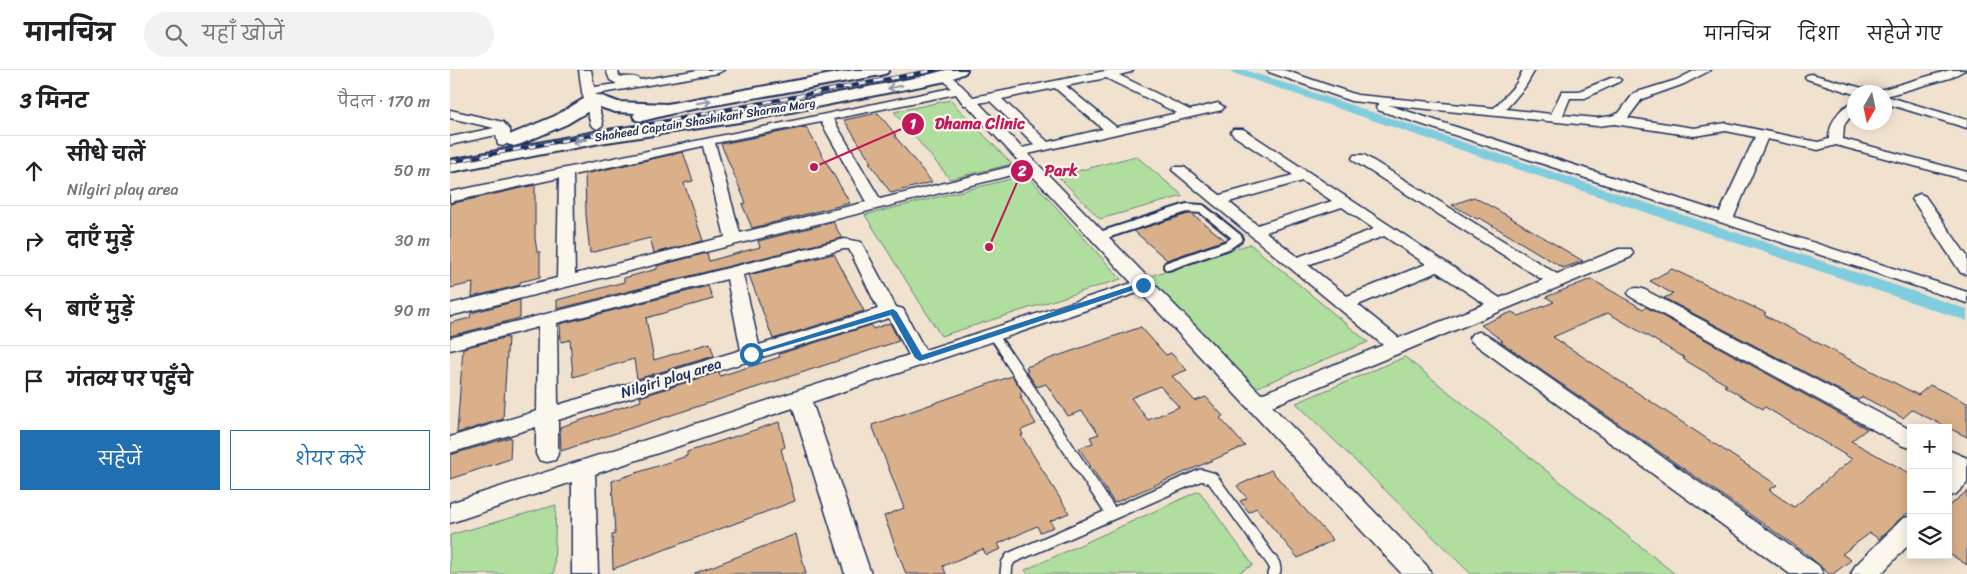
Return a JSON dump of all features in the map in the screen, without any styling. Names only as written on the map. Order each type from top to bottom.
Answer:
[{"type":"main road","name":"Shaheed Captain Shashikant Sharma Marg","points":[[450,152],[507,137],[660,113],[682,106],[881,70]]},
{"type":"main road","name":"Shaheed Captain Shashikant Sharma Marg","points":[[450,166],[600,137],[958,84]]},
{"type":"main road","points":[[507,137],[561,120],[590,96],[615,107],[645,109],[682,106]]},
{"type":"street","points":[[586,70],[597,124]]},
{"type":"street","points":[[612,70],[614,78],[620,81],[689,70]]},
{"type":"street","points":[[590,96],[718,70]]},
{"type":"street","points":[[994,97],[1127,70]]},
{"type":"street","points":[[1273,70],[1967,298]]},
{"type":"street","points":[[1497,112],[1521,85],[1529,70]]},
{"type":"street","points":[[1614,120],[1623,116],[1638,96],[1645,92],[1680,82],[1705,70]]},
{"type":"street","points":[[1928,70],[1946,76]]},
{"type":"street","points":[[1108,74],[1189,114]]},
{"type":"street","points":[[1892,91],[1946,76],[1960,76]]},
{"type":"street","points":[[1811,77],[1847,88]]},
{"type":"street","points":[[1555,118],[1566,94],[1581,95],[1622,80],[1645,92]]},
{"type":"street","points":[[958,84],[1023,160],[1418,574]]},
{"type":"street","points":[[450,197],[825,117],[958,84],[994,97],[1045,147]]},
{"type":"street","points":[[1057,84],[1113,131]]},
{"type":"street","points":[[1355,98],[1597,122],[1614,120],[1679,131],[1694,132],[1726,127],[1818,146],[1836,141],[1967,176]]},
{"type":"street","points":[[1892,101],[1967,124]]},
{"type":"street","points":[[450,310],[875,204],[1023,160],[1045,147],[1218,107]]},
{"type":"street","points":[[1836,141],[1835,130],[1844,113],[1847,111]]},
{"type":"street","points":[[450,114],[488,121],[498,125],[507,137]]},
{"type":"street","points":[[825,117],[875,204]]},
{"type":"street","points":[[1238,132],[1499,305]]},
{"type":"street","points":[[1725,219],[1763,134]]},
{"type":"street","points":[[450,141],[507,137]]},
{"type":"street","points":[[708,141],[734,239]]},
{"type":"street","points":[[1359,158],[1556,281]]},
{"type":"street","points":[[1179,170],[1397,346]]},
{"type":"street","points":[[566,172],[566,281]]},
{"type":"street","points":[[1217,201],[1304,176]]},
{"type":"street","points":[[1920,198],[1967,269]]},
{"type":"street","points":[[1254,231],[1343,202]]},
{"type":"street","points":[[1295,264],[1386,230]]},
{"type":"street","points":[[450,344],[850,243],[855,245],[891,312],[920,358]]},
{"type":"street","points":[[1256,404],[1625,253]]},
{"type":"street","points":[[1344,304],[1438,265]]},
{"type":"street","points":[[734,273],[751,354]]},
{"type":"street","points":[[450,513],[1143,285]]},
{"type":"street","points":[[1637,292],[1907,438]]},
{"type":"street","name":"Nilgiri play area","points":[[450,445],[891,312]]},
{"type":"street","points":[[547,454],[549,415],[548,318]]},
{"type":"street","points":[[1479,338],[1810,574]]},
{"type":"street","points":[[800,398],[858,574]]},
{"type":"street","points":[[1952,460],[1967,468],[1952,484]]},
{"type":"street","points":[[583,469],[585,574]]},
{"type":"street","points":[[1864,574],[1907,530]]},
{"type":"lane","points":[[1097,237],[1187,208],[1202,209],[1238,238],[1228,245],[1168,266]]},
{"type":"lane","points":[[993,334],[1112,514]]},
{"type":"lane","points":[[1006,574],[1007,564],[1011,558],[1202,476],[1212,478],[1274,564],[1275,570],[1273,574]]},
{"type":"green space","points":[[950,100],[1012,164],[950,179],[894,112]]},
{"type":"green space","points":[[1136,156],[1183,196],[1100,219],[1058,176]]},
{"type":"green space","points":[[1027,175],[1121,279],[941,336],[865,215]]},
{"type":"green space","points":[[1250,244],[1368,342],[1255,388],[1147,277]]},
{"type":"green space","points":[[1405,357],[1675,574],[1471,574],[1296,403]]},
{"type":"green space","points":[[1199,491],[1253,565],[1236,574],[1028,574],[1025,570]]},
{"type":"green space","points":[[556,505],[554,574],[450,574],[450,535]]},
{"type":"building","points":[[878,113],[932,182],[891,193],[869,162],[871,162],[844,120]]},
{"type":"building","points":[[806,127],[850,203],[752,228],[742,204],[746,203],[721,144]]},
{"type":"building","points":[[683,152],[693,181],[684,183],[703,241],[654,253],[650,238],[590,253],[586,215],[585,174]]},
{"type":"building","points":[[535,185],[535,238],[537,252],[540,252],[540,277],[520,282],[520,285],[472,297],[473,283],[450,288],[450,204]]},
{"type":"building","points":[[1474,197],[1583,261],[1563,268],[1480,218],[1477,219],[1452,205]]},
{"type":"building","points":[[1192,214],[1225,240],[1167,260],[1134,231]]},
{"type":"building","points":[[833,222],[842,238],[557,309],[557,300],[624,282],[624,278],[657,269],[657,266],[707,253],[709,261],[760,247],[758,241]]},
{"type":"building","points":[[834,254],[864,311],[773,339],[749,275]]},
{"type":"building","points":[[1672,269],[1766,313],[1764,315],[1918,395],[1930,385],[1967,403],[1967,437],[1952,430],[1952,424],[1941,424],[1912,410],[1903,418],[1863,397],[1858,400],[1664,298],[1673,294],[1650,281]]},
{"type":"building","points":[[1591,279],[1643,309],[1646,307],[1867,429],[1851,441],[1907,472],[1907,514],[1879,539],[1870,533],[1842,554],[1851,560],[1833,574],[1829,574],[1804,552],[1500,342],[1503,341],[1481,325],[1512,312],[1519,316],[1554,302],[1546,297]],"holes":[[[1608,313],[1685,358],[1683,359],[1727,385],[1724,386],[1763,409],[1765,407],[1852,459],[1794,507],[1769,490],[1777,485],[1553,337]]]},
{"type":"building","points":[[708,286],[713,299],[646,318],[654,360],[710,343],[714,356],[637,379],[634,359],[573,377],[570,340],[561,342],[560,324]]},
{"type":"building","points":[[520,300],[520,318],[450,336],[450,323],[470,318],[471,313]]},
{"type":"building","points":[[890,323],[899,341],[561,451],[560,427],[641,401],[640,397],[719,372],[720,376],[780,357],[779,354],[871,325],[873,329]]},
{"type":"building","points":[[1141,327],[1166,355],[1171,353],[1187,370],[1172,376],[1195,401],[1206,397],[1223,416],[1220,418],[1245,446],[1114,503],[1079,448],[1093,443],[1090,437],[1099,434],[1082,411],[1068,416],[1046,384],[1037,387],[1026,371],[1028,371],[1026,367]],"holes":[[[1160,386],[1179,407],[1148,420],[1131,398]]]},
{"type":"building","points":[[508,337],[503,419],[457,433],[463,348]]},
{"type":"building","points":[[1012,376],[1023,392],[1020,393],[1022,397],[1020,397],[1036,424],[1021,430],[1023,435],[1021,435],[1069,513],[1050,521],[1054,527],[1040,532],[1037,526],[998,544],[1001,549],[986,555],[983,549],[943,566],[946,574],[906,574],[884,516],[904,508],[872,425]]},
{"type":"building","points":[[779,422],[785,447],[781,449],[795,501],[613,569],[612,535],[615,534],[612,481],[687,456],[687,452]]},
{"type":"building","points":[[511,437],[510,459],[450,479],[450,455]]},
{"type":"building","points":[[1271,470],[1333,540],[1298,558],[1256,508],[1249,512],[1240,501],[1247,498],[1237,486]]},
{"type":"building","points":[[1967,491],[1967,565],[1952,556],[1952,504]]},
{"type":"building","points":[[796,534],[806,574],[695,574],[695,573]]},
{"type":"waterway","points":[[1234,70],[1967,315]]},
{"type":"railway","points":[[450,162],[935,70]]},
{"type":"place","name":"Dhama Clinic","points":[[814,167]]},
{"type":"place","name":"Park","points":[[989,247]]},
{"type":"route","points":[[751,354],[893,312],[896,313],[920,358],[1143,285]]}]
